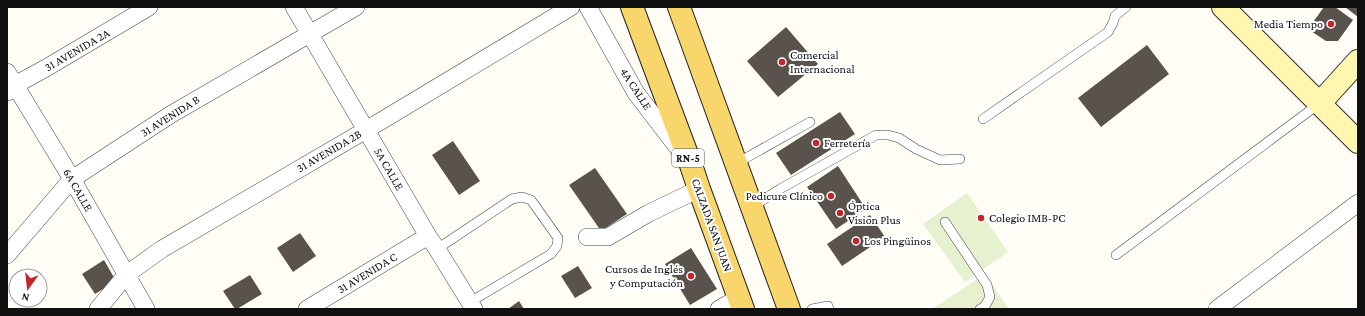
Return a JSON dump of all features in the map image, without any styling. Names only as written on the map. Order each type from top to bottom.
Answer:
[{"type":"main road","name":"CALZADA SAN JUAN","points":[[632,7],[691,165],[740,303]]},
{"type":"main road","points":[[679,7],[789,309]]},
{"type":"main road","points":[[1223,7],[1358,142]]},
{"type":"main road","points":[[1320,103],[1358,61]]},
{"type":"street","name":"31 AVENIDA 2A","points":[[10,84],[46,68],[149,7]]},
{"type":"street","name":"5A CALLE","points":[[294,7],[366,130],[472,305]]},
{"type":"street","name":"31 AVENIDA B","points":[[7,255],[72,179],[170,115],[356,7]]},
{"type":"street","name":"31 AVENIDA 2B","points":[[98,309],[127,274],[162,249],[366,130],[572,7]]},
{"type":"street","name":"4A CALLE","points":[[588,7],[636,93],[691,165]]},
{"type":"street","name":"6A CALLE","points":[[10,84],[72,179],[146,309]]},
{"type":"street","points":[[587,237],[608,237],[649,213],[699,189]]},
{"type":"street","points":[[1217,309],[1358,203]]},
{"type":"street","name":"31 AVENIDA C","points":[[313,308],[433,242]]},
{"type":"street","points":[[719,309],[740,303]]},
{"type":"lane","points":[[983,119],[1108,32],[1115,16],[1126,7]]},
{"type":"lane","points":[[1116,255],[1320,103]]},
{"type":"lane","points":[[737,163],[810,122]]},
{"type":"lane","points":[[752,207],[780,189],[876,135],[888,135],[899,138],[916,149],[940,160],[960,159]]},
{"type":"lane","points":[[433,242],[512,199],[522,197],[531,200],[558,238],[557,246],[551,254],[472,305]]},
{"type":"lane","points":[[945,222],[987,285],[990,297],[980,309]]},
{"type":"lane","points":[[812,309],[828,306],[829,309]]},
{"type":"green space","points":[[967,193],[1008,252],[965,282],[923,224]]},
{"type":"green space","points":[[985,274],[1009,309],[932,309]]},
{"type":"building","name":"Media Tiempo","points":[[1324,7],[1335,7],[1353,20],[1338,41],[1326,41],[1308,29]]},
{"type":"building","points":[[1345,7],[1358,7],[1358,17]]},
{"type":"building","name":"Comercial Internacional","points":[[786,27],[818,64],[778,97],[747,61]]},
{"type":"building","points":[[1147,45],[1169,74],[1101,127],[1078,98]]},
{"type":"building","name":"Ferretería","points":[[840,112],[855,134],[791,175],[776,153]]},
{"type":"building","points":[[453,141],[480,181],[459,195],[432,155]]},
{"type":"building","points":[[838,166],[866,209],[836,229],[807,187]]},
{"type":"building","points":[[595,168],[627,214],[601,231],[569,185]]},
{"type":"building","name":"Los Pingüinos","points":[[870,215],[885,237],[842,266],[827,244]]},
{"type":"building","points":[[300,233],[316,256],[293,272],[277,248]]},
{"type":"building","name":"Cursos de Inglés y Computación","points":[[691,248],[717,289],[690,305],[665,264]]},
{"type":"building","points":[[104,260],[116,281],[95,294],[82,274]]},
{"type":"building","points":[[578,266],[592,288],[575,298],[561,276]]},
{"type":"building","points":[[250,275],[262,294],[235,309],[223,291]]},
{"type":"building","points":[[519,301],[524,309],[508,309]]},
{"type":"place","name":"Media Tiempo","points":[[1331,24]]},
{"type":"place","name":"Comercial Internacional","points":[[782,62]]},
{"type":"place","name":"Ferretería","points":[[816,143]]},
{"type":"place","name":"Pedicure Clínico","points":[[831,196]]},
{"type":"place","name":"Óptica Vision Plus","points":[[840,213]]},
{"type":"place","name":"Colegio IMB-PC","points":[[981,218]]},
{"type":"place","name":"Los Pingüinos","points":[[856,241]]},
{"type":"place","name":"Cursos de Inglés y Computación","points":[[691,276]]}]
